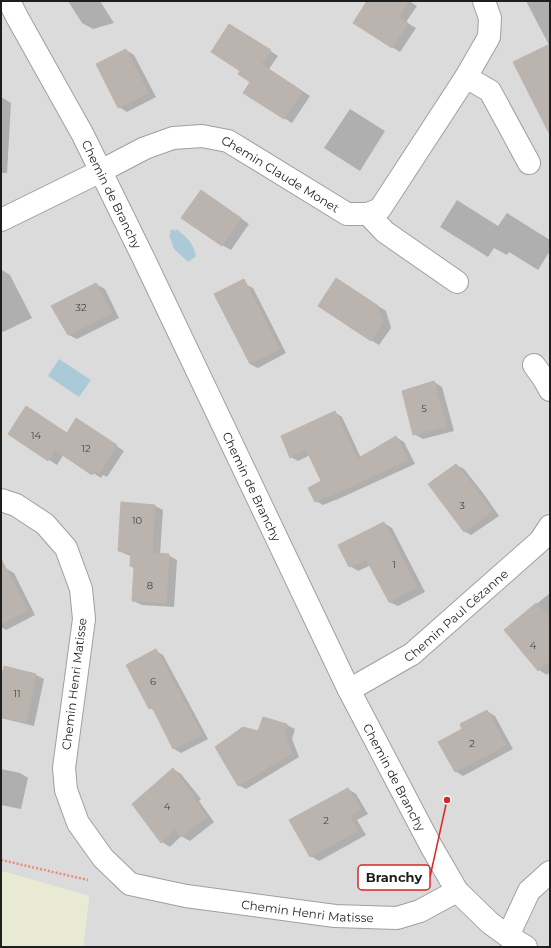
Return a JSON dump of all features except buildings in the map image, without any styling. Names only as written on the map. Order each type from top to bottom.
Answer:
[{"type":"street","name":"Chemin de Branchy","points":[[9,1],[83,134],[145,260],[349,690],[431,846],[457,891],[490,923],[526,947]]},
{"type":"street","points":[[457,282],[385,232],[368,214],[380,209],[466,77],[488,37],[490,18],[484,1]]},
{"type":"street","points":[[466,77],[490,91],[529,163]]},
{"type":"street","name":"Chemin Claude Monet","points":[[101,171],[152,145],[173,138],[202,136],[228,141],[347,214],[368,214]]},
{"type":"street","points":[[1,220],[101,171]]},
{"type":"street","points":[[534,365],[550,390]]},
{"type":"street","name":"Chemin Henri Matisse","points":[[1,500],[16,505],[45,524],[66,548],[80,589],[84,619],[64,768],[66,790],[78,823],[103,858],[130,884],[186,896],[335,916],[397,918],[420,911],[457,891]]},
{"type":"street","name":"Chemin Paul Cézanne","points":[[349,690],[412,654],[540,542],[550,526]]},
{"type":"street","points":[[508,936],[529,892],[550,872]]},
{"type":"path","points":[[1,860],[91,880]]},
{"type":"shaded area","points":[[1,1],[550,1],[550,947],[83,947],[89,896],[1,871]]},
{"type":"green space","points":[[1,871],[89,896],[83,947],[1,947]]},
{"type":"water","points":[[173,229],[176,231],[177,229],[184,235],[193,247],[196,256],[188,262],[174,249],[169,235],[171,234],[170,231]]},
{"type":"water","points":[[59,359],[91,380],[79,397],[48,376]]},
{"type":"place","name":"Branchy","points":[[447,800]]}]
